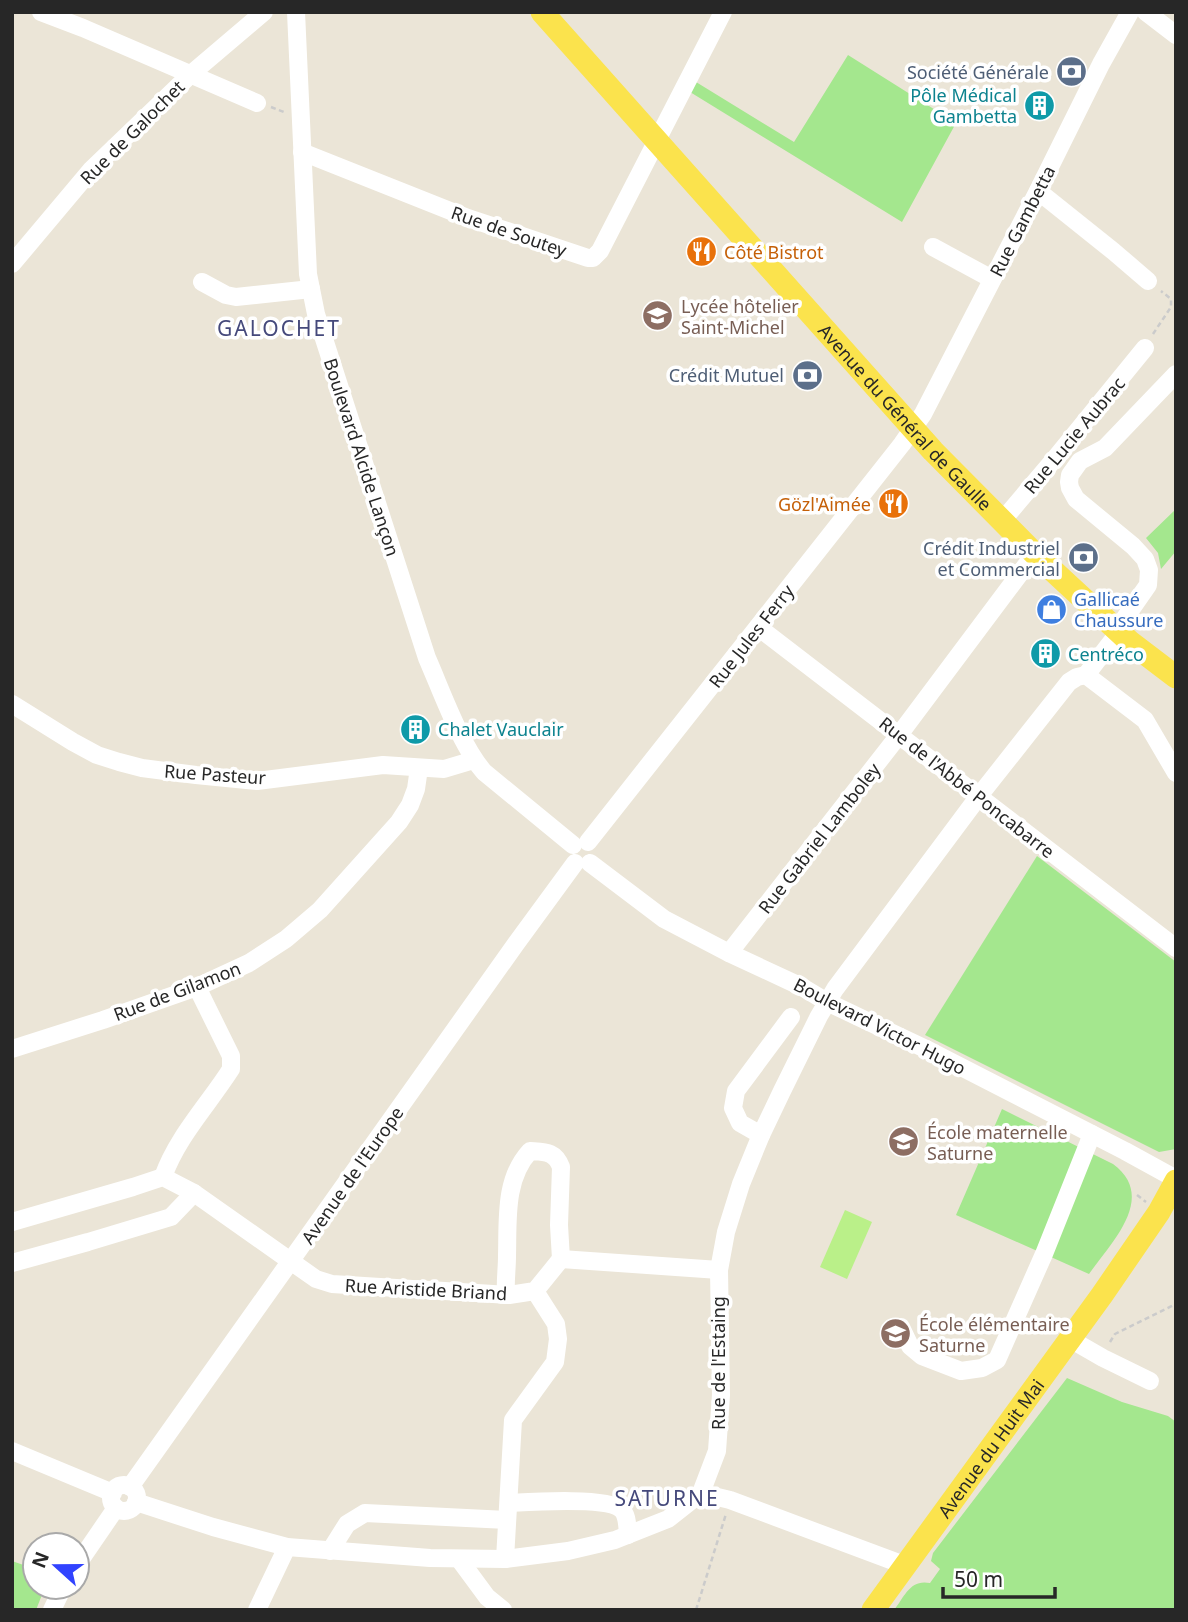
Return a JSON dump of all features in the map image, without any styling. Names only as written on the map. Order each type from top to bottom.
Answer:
[{"type":"main road","name":"Avenue du Général de Gaulle","points":[[542,12],[912,428],[1036,555],[1130,642],[1176,677]]},
{"type":"main road","name":"Avenue du Huit Mai","points":[[873,1610],[1070,1339],[1159,1212],[1176,1180]]},
{"type":"street","name":"Rue de Galochet","points":[[12,264],[91,170],[191,74],[264,12]]},
{"type":"street","name":"Boulevard Alcide Lançon","points":[[296,12],[308,274],[316,314],[427,658],[474,760],[484,772],[580,844]]},
{"type":"street","points":[[657,141],[723,12]]},
{"type":"street","name":"Rue Gambetta","points":[[912,428],[923,414],[1130,12]]},
{"type":"street","points":[[1146,12],[1176,35]]},
{"type":"street","points":[[46,13],[257,103]]},
{"type":"street","name":"Rue de Soutey","points":[[302,152],[468,218],[593,258],[600,251],[657,141]]},
{"type":"street","points":[[1038,191],[1148,281]]},
{"type":"street","points":[[933,247],[992,279]]},
{"type":"street","points":[[202,282],[226,295],[236,297],[311,289]]},
{"type":"street","name":"Rue Lucie Aubrac","points":[[1002,521],[1145,348]]},
{"type":"street","points":[[1176,374],[1105,448],[1080,461],[1070,475],[1069,482],[1076,499],[1133,546],[1148,564],[1148,585],[1125,618],[1119,632],[1086,675],[1145,720],[1176,773]]},
{"type":"street","name":"Rue Jules Ferry","points":[[580,844],[758,627],[912,428]]},
{"type":"street","name":"Rue Gabriel Lamboley","points":[[729,953],[1036,555]]},
{"type":"street","name":"Rue de l'Abbé Poncabarre","points":[[758,627],[1176,948]]},
{"type":"street","name":"Rue de l'Estaing","points":[[701,1493],[717,1451],[721,1395],[719,1270],[741,1184],[761,1135],[835,989],[979,796],[1069,682],[1086,675]]},
{"type":"street","name":"Rue Pasteur","points":[[12,704],[97,755],[142,768],[196,775],[257,781],[383,765],[444,769],[474,760]]},
{"type":"street","name":"Rue de Gilamon","points":[[12,1049],[197,987],[259,957],[286,939],[320,910],[399,822],[416,789],[419,768]]},
{"type":"street","points":[[580,844],[569,853],[582,863]]},
{"type":"street","name":"Boulevard Victor Hugo","points":[[582,863],[664,919],[930,1051],[1176,1180]]},
{"type":"street","name":"Avenue de l'Europe","points":[[133,1494],[290,1262],[515,945],[582,863]]},
{"type":"street","points":[[12,1222],[163,1177],[180,1141],[231,1069],[231,1056],[197,987]]},
{"type":"street","points":[[761,1135],[740,1123],[733,1108],[736,1091],[790,1017]]},
{"type":"street","points":[[901,1327],[910,1346],[922,1356],[961,1371],[982,1368],[998,1360],[1092,1134]]},
{"type":"street","points":[[505,1559],[513,1420],[555,1362],[558,1339],[556,1324],[535,1291],[561,1259],[561,1167],[558,1158],[552,1154],[530,1151],[520,1161],[512,1185],[508,1212],[506,1295]]},
{"type":"street","name":"Rue Aristide Briand","points":[[163,1177],[194,1194],[316,1279],[332,1284],[506,1295],[535,1291]]},
{"type":"street","points":[[12,1263],[171,1217],[194,1194]]},
{"type":"street","points":[[561,1259],[719,1270]]},
{"type":"street","points":[[1070,1339],[1150,1381]]},
{"type":"street","points":[[12,1451],[114,1500],[123,1511],[131,1508],[133,1494],[213,1527],[287,1547],[459,1559],[505,1559],[568,1551],[615,1540],[668,1519],[701,1493],[730,1500],[904,1565]]},
{"type":"street","points":[[91,1540],[114,1500]]},
{"type":"street","points":[[330,1550],[347,1524],[365,1513],[508,1512],[575,1501],[616,1506],[623,1510],[627,1518],[628,1535]]},
{"type":"street","points":[[257,1610],[287,1547]]},
{"type":"street","points":[[459,1559],[487,1597],[503,1610]]},
{"type":"path","points":[[257,103],[291,114],[300,112]]},
{"type":"path","points":[[1145,348],[1172,303],[1171,299],[1148,281]]},
{"type":"path","points":[[1100,1356],[1115,1334],[1176,1304]]},
{"type":"path","points":[[696,1610],[730,1500]]},
{"type":"green space","points":[[848,55],[956,123],[902,222],[690,92],[696,82],[794,142]]},
{"type":"green space","points":[[1176,509],[1176,551],[1161,569],[1158,553],[1146,538]]},
{"type":"green space","points":[[1037,856],[1176,962],[1176,1149],[1159,1152],[925,1035]]},
{"type":"green space","points":[[1002,1109],[1113,1164],[1126,1177],[1131,1191],[1131,1205],[1126,1220],[1089,1274],[956,1215]]},
{"type":"green space","points":[[845,1210],[872,1222],[847,1279],[820,1267]]},
{"type":"green space","points":[[1067,1378],[1122,1402],[1168,1416],[1176,1422],[1176,1610],[894,1610],[913,1586],[923,1582],[930,1583],[940,1569],[931,1561],[933,1553]]},
{"type":"green space","points":[[12,1561],[21,1564],[21,1601],[40,1601],[36,1610],[12,1610]]},
{"type":"place","name":"Société Générale","points":[[1072,72]]},
{"type":"place","name":"Pôle Médical Gambetta","points":[[1040,105]]},
{"type":"place","name":"Côté Bistrot","points":[[701,252]]},
{"type":"place","name":"Lycée hôtelier Saint-Michel","points":[[658,316]]},
{"type":"place","name":"Crédit Mutuel","points":[[807,375]]},
{"type":"place","name":"Gözl'Aimée","points":[[894,504]]},
{"type":"place","name":"Crédit Industriel et Commercial","points":[[1083,558]]},
{"type":"place","name":"Gallicaé Chaussure","points":[[1051,609]]},
{"type":"place","name":"Centréco","points":[[1045,654]]},
{"type":"place","name":"Chalet Vauclair","points":[[415,729]]},
{"type":"place","name":"École maternelle Saturne","points":[[904,1142]]},
{"type":"place","name":"École élémentaire Saturne","points":[[896,1334]]},
{"type":"district","name":"GALOCHET","points":[[279,328]]},
{"type":"district","name":"SATURNE","points":[[667,1498]]}]
